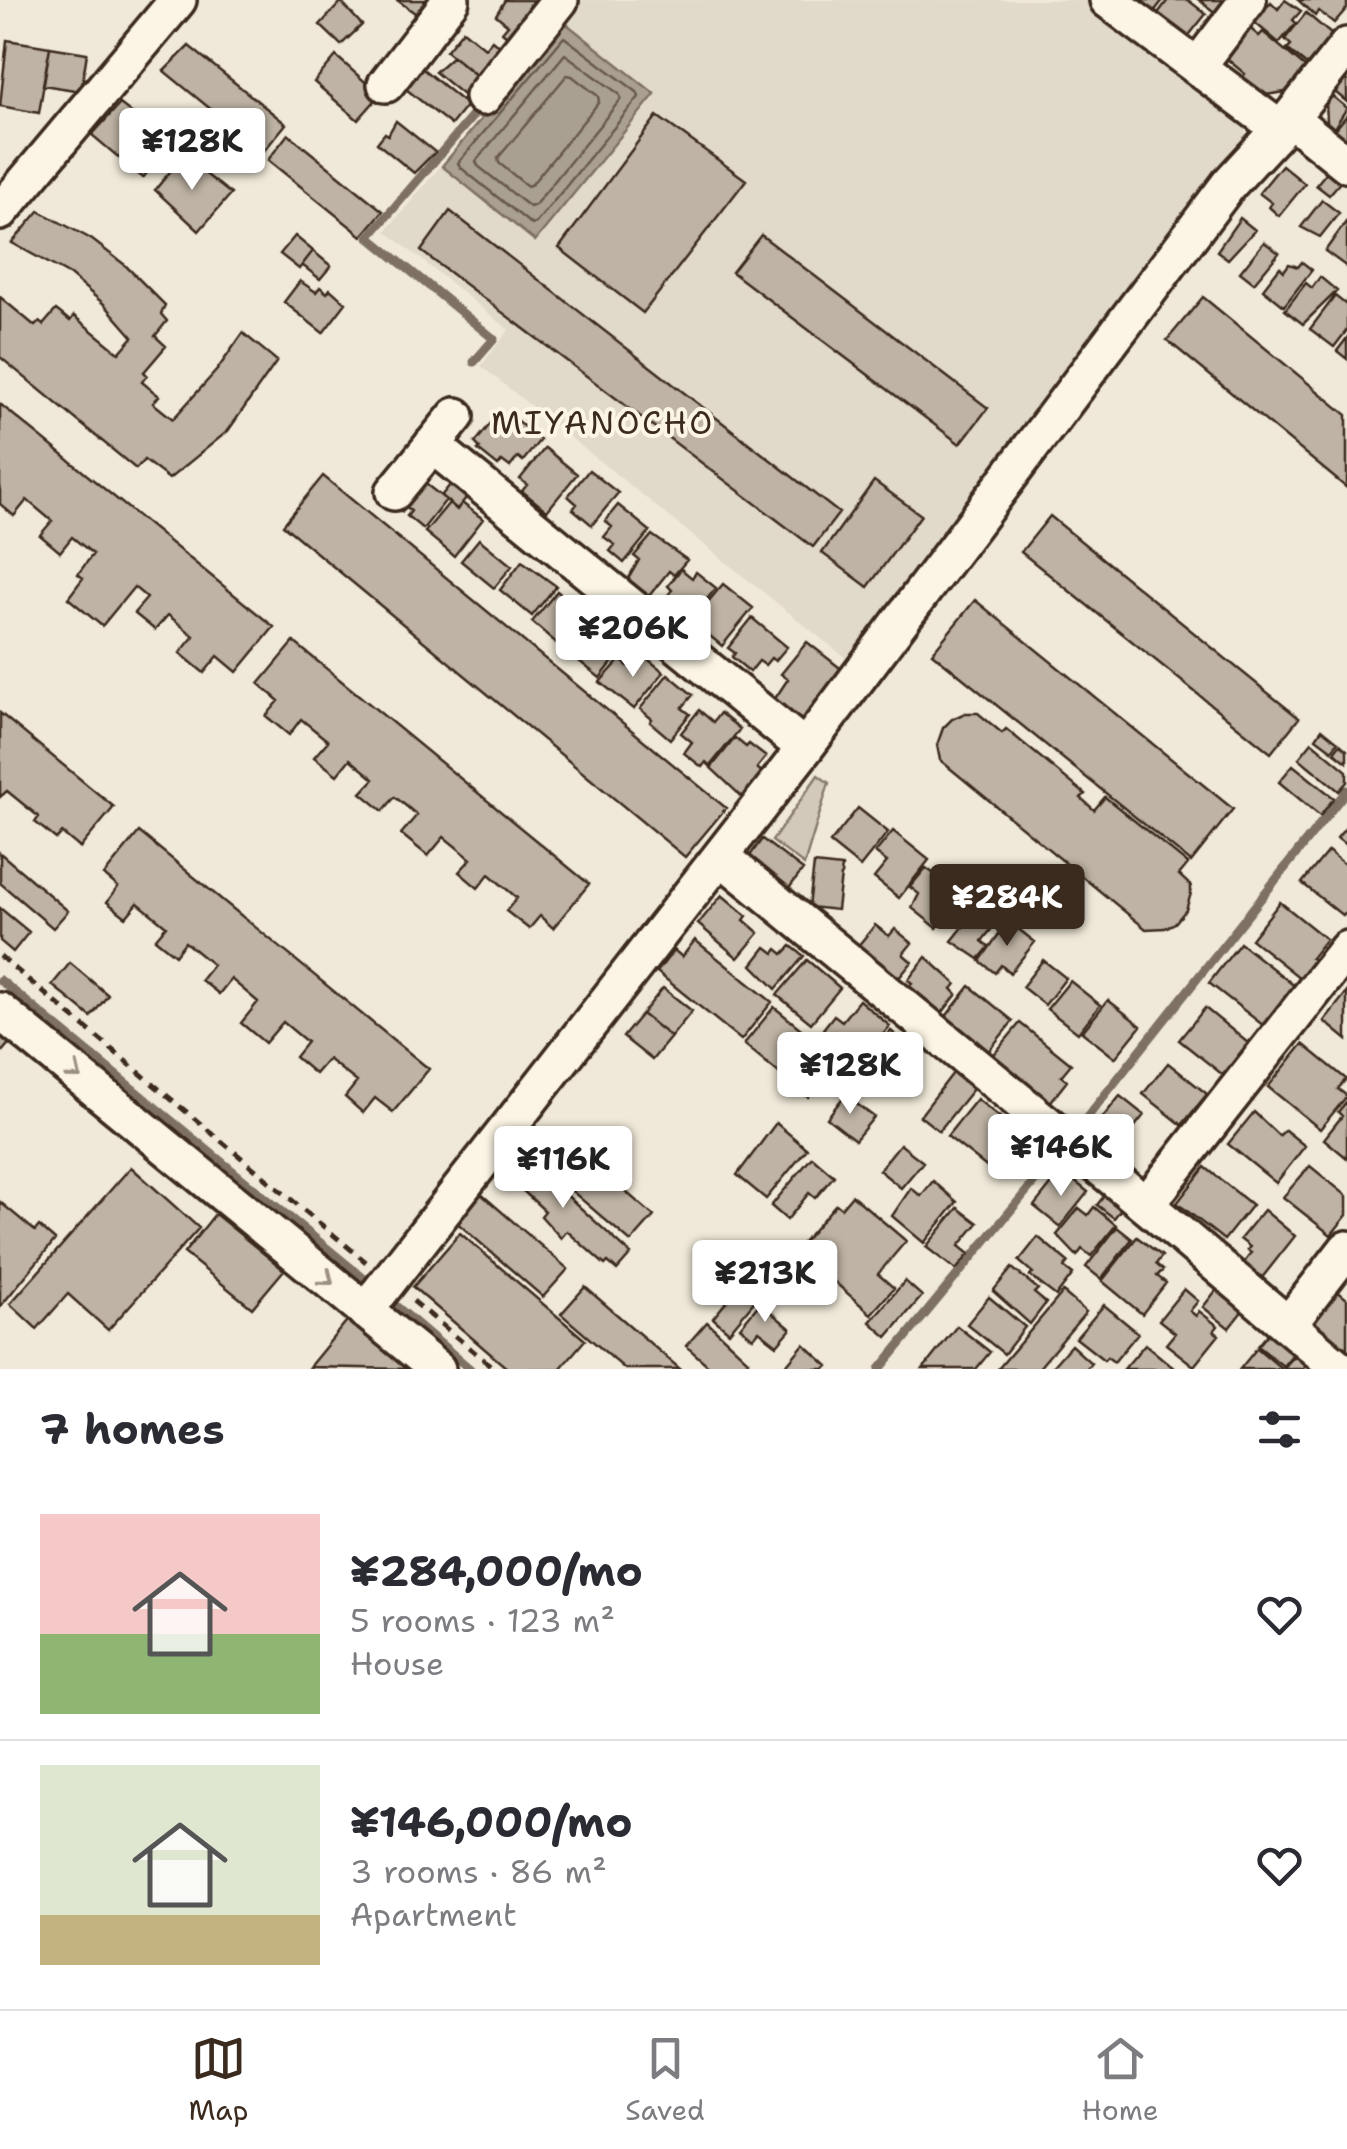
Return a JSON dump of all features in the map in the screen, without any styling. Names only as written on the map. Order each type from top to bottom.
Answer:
[{"type":"street","points":[[0,212],[178,0]]},
{"type":"street","points":[[386,84],[451,0]]},
{"type":"street","points":[[483,97],[560,0]]},
{"type":"street","points":[[1108,0],[1197,67],[1347,164]]},
{"type":"street","points":[[1197,67],[1248,0]]},
{"type":"street","points":[[365,1311],[805,748],[1229,184],[1347,46]]},
{"type":"street","points":[[394,492],[456,416]]},
{"type":"street","points":[[432,445],[805,748]]},
{"type":"street","points":[[721,857],[1340,1369]]},
{"type":"street","points":[[1146,1205],[1347,950]]},
{"type":"street","points":[[0,1011],[436,1369]]},
{"type":"street","points":[[1288,1325],[1347,1250]]},
{"type":"path","points":[[0,956],[495,1369]]},
{"type":"shaded area","points":[[581,0],[1085,0],[1241,117],[1248,140],[853,664],[481,366],[509,330],[386,231]]},
{"type":"shaded area","points":[[818,775],[829,783],[804,865],[772,841]]},
{"type":"water","points":[[563,21],[655,94],[535,241],[442,166]]},
{"type":"building","points":[[397,0],[437,0],[422,18]]},
{"type":"building","points":[[505,0],[533,0],[530,5],[545,17],[520,46],[502,32],[508,25],[496,15]]},
{"type":"building","points":[[1136,0],[1163,0],[1153,13]]},
{"type":"building","points":[[1168,0],[1188,0],[1206,14],[1186,39],[1156,16]]},
{"type":"building","points":[[1199,0],[1228,0],[1217,14]]},
{"type":"building","points":[[1285,0],[1301,11],[1279,43],[1254,22],[1271,2],[1278,9]]},
{"type":"building","points":[[1298,0],[1347,0],[1347,8],[1334,23],[1319,11],[1315,16]]},
{"type":"building","points":[[341,2],[362,25],[341,45],[320,25]]},
{"type":"building","points":[[1306,13],[1338,40],[1318,64],[1313,59],[1307,65],[1287,49],[1291,45],[1285,39]]},
{"type":"building","points":[[1245,24],[1259,36],[1263,32],[1306,68],[1285,92],[1259,96],[1240,80],[1245,74],[1227,59],[1231,54],[1225,48]]},
{"type":"building","points":[[463,30],[485,48],[492,40],[512,57],[489,86],[446,51]]},
{"type":"building","points":[[7,40],[50,47],[39,113],[0,106]]},
{"type":"building","points":[[189,46],[286,124],[263,152],[164,71]]},
{"type":"building","points":[[50,47],[87,53],[81,91],[43,85]]},
{"type":"building","points":[[336,56],[380,95],[358,120],[314,82]]},
{"type":"building","points":[[453,56],[489,86],[474,104],[435,72]]},
{"type":"building","points":[[418,65],[467,105],[451,125],[401,85]]},
{"type":"building","points":[[1347,81],[1347,102],[1335,92]]},
{"type":"building","points":[[1331,95],[1347,108],[1334,128],[1327,122],[1326,102]]},
{"type":"building","points":[[120,104],[170,143],[143,178],[92,135]]},
{"type":"building","points":[[1347,115],[1347,141],[1334,131]]},
{"type":"building","points":[[657,116],[746,180],[643,313],[559,248]]},
{"type":"building","points":[[396,121],[435,152],[414,173],[377,143],[385,133],[388,135]]},
{"type":"building","points":[[288,134],[383,211],[362,236],[268,160]]},
{"type":"building","points":[[183,156],[231,194],[199,231],[155,190]]},
{"type":"building","points":[[1282,165],[1305,184],[1279,216],[1269,207],[1272,203],[1259,193]]},
{"type":"building","points":[[1330,168],[1343,179],[1329,195],[1316,185]]},
{"type":"building","points":[[1322,200],[1339,213],[1320,237],[1301,227]]},
{"type":"building","points":[[39,211],[91,239],[125,265],[165,305],[161,314],[167,321],[155,336],[166,346],[144,372],[147,375],[142,382],[159,396],[153,403],[173,419],[217,370],[243,333],[277,361],[228,431],[169,479],[144,460],[136,469],[0,357],[0,297],[35,326],[39,322],[43,325],[56,310],[70,321],[74,316],[119,353],[133,337],[105,305],[70,275],[12,243]]},
{"type":"building","points":[[450,211],[839,513],[813,547],[421,251]]},
{"type":"building","points":[[1240,218],[1255,230],[1228,259],[1217,251]]},
{"type":"building","points":[[1347,223],[1347,267],[1325,251]]},
{"type":"building","points":[[761,235],[988,408],[960,444],[732,272]]},
{"type":"building","points":[[295,236],[313,251],[299,269],[280,254]]},
{"type":"building","points":[[1264,242],[1279,253],[1254,283],[1240,272]]},
{"type":"building","points":[[313,251],[331,266],[320,279],[302,265]]},
{"type":"building","points":[[1302,262],[1312,270],[1284,306],[1263,289],[1280,267],[1284,271],[1289,264],[1298,267]]},
{"type":"building","points":[[1320,277],[1337,291],[1303,324],[1285,310],[1306,283],[1312,288]]},
{"type":"building","points":[[300,281],[316,292],[320,287],[327,293],[330,289],[346,303],[323,333],[284,302]]},
{"type":"building","points":[[1335,296],[1345,304],[1347,301],[1347,330],[1334,347],[1310,329]]},
{"type":"building","points":[[1203,297],[1347,415],[1347,488],[1167,340]]},
{"type":"building","points":[[1347,338],[1347,359],[1337,351]]},
{"type":"building","points":[[0,404],[274,627],[237,672],[218,656],[204,673],[180,653],[194,636],[168,615],[155,630],[134,613],[147,598],[134,587],[102,626],[68,598],[83,578],[78,574],[93,554],[72,537],[60,552],[40,535],[52,521],[27,500],[14,516],[0,504]]},
{"type":"building","points":[[510,415],[540,440],[523,461],[518,457],[510,467],[502,461],[498,466],[475,443],[491,423],[499,429]]},
{"type":"building","points":[[545,448],[577,474],[547,511],[522,491],[527,485],[520,479]]},
{"type":"building","points":[[589,470],[618,493],[592,525],[573,509],[577,504],[568,496]]},
{"type":"building","points":[[323,476],[726,808],[685,857],[283,525]]},
{"type":"building","points":[[418,478],[446,500],[423,529],[407,516],[411,511],[406,506],[402,512],[395,506]]},
{"type":"building","points":[[455,479],[471,492],[457,509],[441,496]]},
{"type":"building","points":[[874,481],[921,515],[868,587],[822,553]]},
{"type":"building","points":[[449,503],[457,510],[462,503],[483,519],[454,556],[425,532]]},
{"type":"building","points":[[618,505],[650,531],[624,563],[610,551],[615,545],[604,537],[612,527],[605,521]]},
{"type":"building","points":[[1050,516],[1299,718],[1271,753],[1021,552]]},
{"type":"building","points":[[652,535],[687,560],[674,575],[669,571],[649,596],[628,579],[639,560],[634,556]]},
{"type":"building","points":[[479,539],[512,566],[494,588],[461,561]]},
{"type":"building","points":[[522,561],[556,586],[532,616],[500,590]]},
{"type":"building","points":[[681,569],[692,578],[696,572],[716,588],[686,625],[660,605]]},
{"type":"building","points":[[723,584],[753,608],[722,646],[692,621]]},
{"type":"building","points":[[557,591],[582,612],[579,616],[587,622],[561,647],[532,622]]},
{"type":"building","points":[[975,600],[1233,809],[1191,862],[932,653]]},
{"type":"building","points":[[752,618],[787,647],[775,661],[771,658],[765,665],[759,661],[750,672],[732,657],[735,653],[728,648]]},
{"type":"building","points":[[606,626],[627,644],[600,678],[573,656],[589,637],[594,641]]},
{"type":"building","points":[[294,642],[589,884],[553,928],[540,916],[529,929],[506,911],[517,898],[489,874],[478,888],[459,872],[471,859],[444,837],[428,856],[401,834],[417,815],[395,797],[383,811],[361,793],[374,779],[350,759],[337,775],[314,757],[328,741],[301,719],[289,735],[266,716],[279,701],[259,684]]},
{"type":"building","points":[[807,642],[844,671],[800,725],[772,703],[788,679],[781,674]]},
{"type":"building","points":[[639,652],[664,672],[634,709],[600,682],[620,660],[628,666]]},
{"type":"building","points":[[668,674],[693,695],[682,708],[690,714],[670,739],[640,709]]},
{"type":"building","points":[[699,710],[713,722],[720,713],[740,729],[710,766],[706,762],[702,767],[684,753],[692,742],[681,733]]},
{"type":"building","points":[[0,713],[114,807],[80,848],[62,833],[56,839],[35,822],[39,817],[7,791],[0,797]]},
{"type":"building","points":[[965,713],[978,713],[1002,733],[1006,729],[1085,794],[1081,798],[1094,810],[1105,797],[1188,864],[1179,875],[1191,886],[1191,893],[1186,910],[1175,923],[1146,929],[940,760],[937,745],[943,728]]},
{"type":"building","points":[[1322,729],[1338,742],[1332,750],[1316,738]]},
{"type":"building","points":[[735,738],[766,757],[757,768],[763,773],[743,798],[711,768]]},
{"type":"building","points":[[1312,742],[1347,771],[1347,782],[1339,791],[1299,758]]},
{"type":"building","points":[[1340,744],[1347,750],[1347,762],[1334,752]]},
{"type":"building","points":[[1293,765],[1334,798],[1320,816],[1279,782]]},
{"type":"building","points":[[858,808],[888,832],[860,867],[830,843]]},
{"type":"building","points":[[1347,826],[1347,846],[1337,838]]},
{"type":"building","points":[[893,831],[929,860],[899,898],[874,878],[887,862],[875,853]]},
{"type":"building","points":[[139,832],[429,1069],[393,1112],[375,1098],[363,1113],[345,1097],[357,1082],[328,1059],[315,1074],[295,1057],[307,1042],[283,1022],[265,1043],[241,1023],[258,1002],[231,979],[219,994],[201,980],[213,965],[185,942],[175,955],[155,939],[166,926],[138,903],[126,917],[107,902],[118,887],[104,875]]},
{"type":"building","points":[[762,839],[803,870],[783,896],[751,868],[755,862],[749,857]]},
{"type":"building","points":[[1328,851],[1347,866],[1347,911],[1343,916],[1302,883]]},
{"type":"building","points":[[0,853],[68,911],[53,928],[0,883]]},
{"type":"building","points":[[814,864],[842,867],[837,910],[809,907]]},
{"type":"building","points":[[926,868],[937,876],[943,868],[968,888],[937,928],[912,908],[919,894],[910,887]]},
{"type":"building","points":[[722,895],[747,916],[744,920],[759,933],[738,958],[698,924]]},
{"type":"building","points":[[977,898],[1001,917],[982,941],[989,947],[979,959],[952,941],[967,922],[961,918]]},
{"type":"building","points":[[1280,902],[1326,939],[1311,958],[1319,965],[1305,982],[1251,939]]},
{"type":"building","points":[[0,908],[29,932],[13,952],[0,941]]},
{"type":"building","points":[[1008,921],[1035,942],[1010,973],[1001,965],[995,973],[980,961]]},
{"type":"building","points":[[875,925],[889,936],[895,929],[912,943],[903,954],[912,962],[894,984],[853,952]]},
{"type":"building","points":[[695,940],[772,1002],[741,1040],[657,972],[674,950],[682,957]]},
{"type":"building","points":[[1240,943],[1296,987],[1264,1026],[1209,983]]},
{"type":"building","points":[[791,946],[804,956],[776,989],[752,965],[766,947],[783,954]]},
{"type":"building","points":[[926,957],[956,984],[952,989],[957,994],[939,1017],[906,990],[912,983],[908,980]]},
{"type":"building","points":[[807,960],[840,988],[811,1023],[777,995]]},
{"type":"building","points":[[1043,960],[1066,978],[1045,1005],[1022,987]]},
{"type":"building","points":[[70,963],[108,995],[91,1017],[52,985]]},
{"type":"building","points":[[1070,981],[1100,1005],[1078,1033],[1047,1009]]},
{"type":"building","points":[[970,986],[1013,1021],[987,1053],[944,1019]]},
{"type":"building","points":[[663,988],[692,1011],[671,1037],[642,1014]]},
{"type":"building","points":[[1347,992],[1347,1040],[1324,1021]]},
{"type":"building","points":[[859,1000],[890,1026],[861,1061],[823,1029],[834,1015],[842,1021]]},
{"type":"building","points":[[1108,1000],[1141,1026],[1115,1058],[1082,1032]]},
{"type":"building","points":[[774,1007],[839,1060],[808,1097],[744,1044]]},
{"type":"building","points":[[1205,1008],[1248,1043],[1223,1075],[1179,1040]]},
{"type":"building","points":[[642,1014],[671,1037],[652,1060],[623,1037]]},
{"type":"building","points":[[1020,1023],[1071,1064],[1061,1076],[1067,1081],[1049,1104],[991,1058]]},
{"type":"building","points":[[0,1031],[11,1041],[0,1054]]},
{"type":"building","points":[[891,1031],[923,1058],[896,1091],[863,1064]]},
{"type":"building","points":[[1303,1044],[1346,1079],[1338,1089],[1347,1096],[1320,1129],[1268,1087]]},
{"type":"building","points":[[1168,1063],[1207,1094],[1182,1125],[1143,1094]]},
{"type":"building","points":[[953,1073],[973,1089],[939,1131],[920,1116]]},
{"type":"building","points":[[845,1095],[874,1117],[855,1140],[827,1118]]},
{"type":"building","points":[[1120,1096],[1144,1115],[1111,1157],[1086,1138]]},
{"type":"building","points":[[977,1099],[1027,1139],[998,1176],[947,1136]]},
{"type":"building","points":[[1347,1101],[1347,1158],[1324,1139],[1342,1116],[1338,1112]]},
{"type":"building","points":[[1254,1112],[1279,1136],[1285,1130],[1305,1146],[1276,1183],[1228,1144]]},
{"type":"building","points":[[776,1123],[807,1149],[766,1199],[737,1175]]},
{"type":"building","points":[[900,1144],[923,1162],[901,1188],[879,1170]]},
{"type":"building","points":[[515,1148],[631,1254],[617,1270],[608,1262],[605,1265],[567,1231],[561,1238],[541,1216],[545,1211],[497,1167]]},
{"type":"building","points":[[812,1157],[834,1176],[815,1198],[809,1193],[787,1220],[771,1206]]},
{"type":"building","points":[[589,1160],[654,1216],[631,1242],[566,1186]]},
{"type":"building","points":[[1310,1166],[1347,1196],[1347,1215],[1331,1235],[1283,1197]]},
{"type":"building","points":[[131,1167],[199,1228],[108,1330],[68,1294],[37,1329],[10,1304]]},
{"type":"building","points":[[1205,1167],[1252,1205],[1224,1240],[1177,1203]]},
{"type":"building","points":[[1062,1171],[1088,1192],[1060,1227],[1034,1206]]},
{"type":"building","points":[[933,1181],[957,1202],[924,1243],[892,1216],[911,1188],[921,1196]]},
{"type":"building","points":[[1108,1191],[1125,1204],[1114,1218],[1097,1205]]},
{"type":"building","points":[[480,1193],[568,1269],[543,1297],[455,1221]]},
{"type":"building","points":[[852,1195],[906,1241],[878,1274],[894,1288],[871,1314],[797,1249],[836,1204],[841,1208]]},
{"type":"building","points":[[0,1202],[35,1231],[39,1226],[55,1240],[0,1307]]},
{"type":"building","points":[[1094,1207],[1116,1225],[1091,1256],[1082,1249],[1077,1256],[1057,1235],[1079,1208],[1088,1215]]},
{"type":"building","points":[[958,1208],[978,1223],[959,1246],[969,1254],[956,1270],[926,1247]]},
{"type":"building","points":[[1264,1210],[1295,1236],[1261,1279],[1243,1264],[1251,1253],[1240,1239]]},
{"type":"building","points":[[215,1214],[284,1270],[252,1308],[184,1253]]},
{"type":"building","points":[[1117,1227],[1132,1239],[1101,1279],[1086,1267]]},
{"type":"building","points":[[460,1233],[585,1340],[560,1369],[508,1369],[413,1287]]},
{"type":"building","points":[[1038,1237],[1068,1262],[1064,1267],[1073,1274],[1056,1296],[1030,1276],[1033,1273],[1019,1261]]},
{"type":"building","points":[[1137,1237],[1162,1256],[1156,1264],[1163,1270],[1157,1276],[1166,1283],[1142,1314],[1102,1281]]},
{"type":"building","points":[[1012,1268],[1038,1289],[1034,1293],[1046,1303],[1030,1324],[993,1291]]},
{"type":"building","points":[[905,1281],[922,1296],[887,1337],[870,1322]]},
{"type":"building","points":[[741,1284],[757,1298],[729,1332],[713,1318]]},
{"type":"building","points":[[585,1287],[680,1369],[625,1369],[561,1314]]},
{"type":"building","points":[[1218,1288],[1244,1309],[1229,1328],[1203,1307]]},
{"type":"building","points":[[1184,1289],[1198,1301],[1190,1311],[1196,1316],[1199,1311],[1218,1326],[1214,1331],[1219,1335],[1194,1366],[1166,1344],[1175,1333],[1159,1320]]},
{"type":"building","points":[[1336,1290],[1347,1299],[1347,1353],[1310,1324]]},
{"type":"building","points":[[1063,1292],[1086,1312],[1038,1369],[998,1369]]},
{"type":"building","points":[[989,1297],[1025,1327],[1004,1354],[967,1324]]},
{"type":"building","points":[[760,1303],[791,1329],[777,1345],[759,1331],[753,1338],[740,1327]]},
{"type":"building","points":[[1104,1305],[1138,1333],[1114,1362],[1107,1357],[1104,1360],[1076,1338]]},
{"type":"building","points":[[350,1317],[411,1367],[309,1367]]},
{"type":"building","points":[[707,1322],[748,1360],[740,1369],[712,1369],[686,1346]]},
{"type":"building","points":[[957,1326],[990,1352],[976,1369],[923,1369]]},
{"type":"building","points":[[1272,1329],[1297,1349],[1283,1366],[1258,1346]]},
{"type":"building","points":[[804,1344],[828,1366],[783,1369]]},
{"type":"building","points":[[1145,1344],[1175,1369],[1124,1369]]},
{"type":"building","points":[[1071,1345],[1091,1363],[1086,1369],[1050,1369]]},
{"type":"building","points":[[1257,1348],[1281,1368],[1281,1369],[1240,1369]]},
{"type":"building","points":[[1299,1350],[1310,1360],[1303,1369],[1283,1369]]},
{"type":"waterway","points":[[474,362],[494,339],[369,237],[483,104]]},
{"type":"waterway","points":[[1073,1135],[1347,790]]},
{"type":"waterway","points":[[0,980],[373,1286]]},
{"type":"waterway","points":[[880,1369],[1063,1147]]},
{"type":"waterway","points":[[384,1296],[470,1369]]},
{"type":"district","name":"MIYANOCHO","points":[[603,423]]}]
